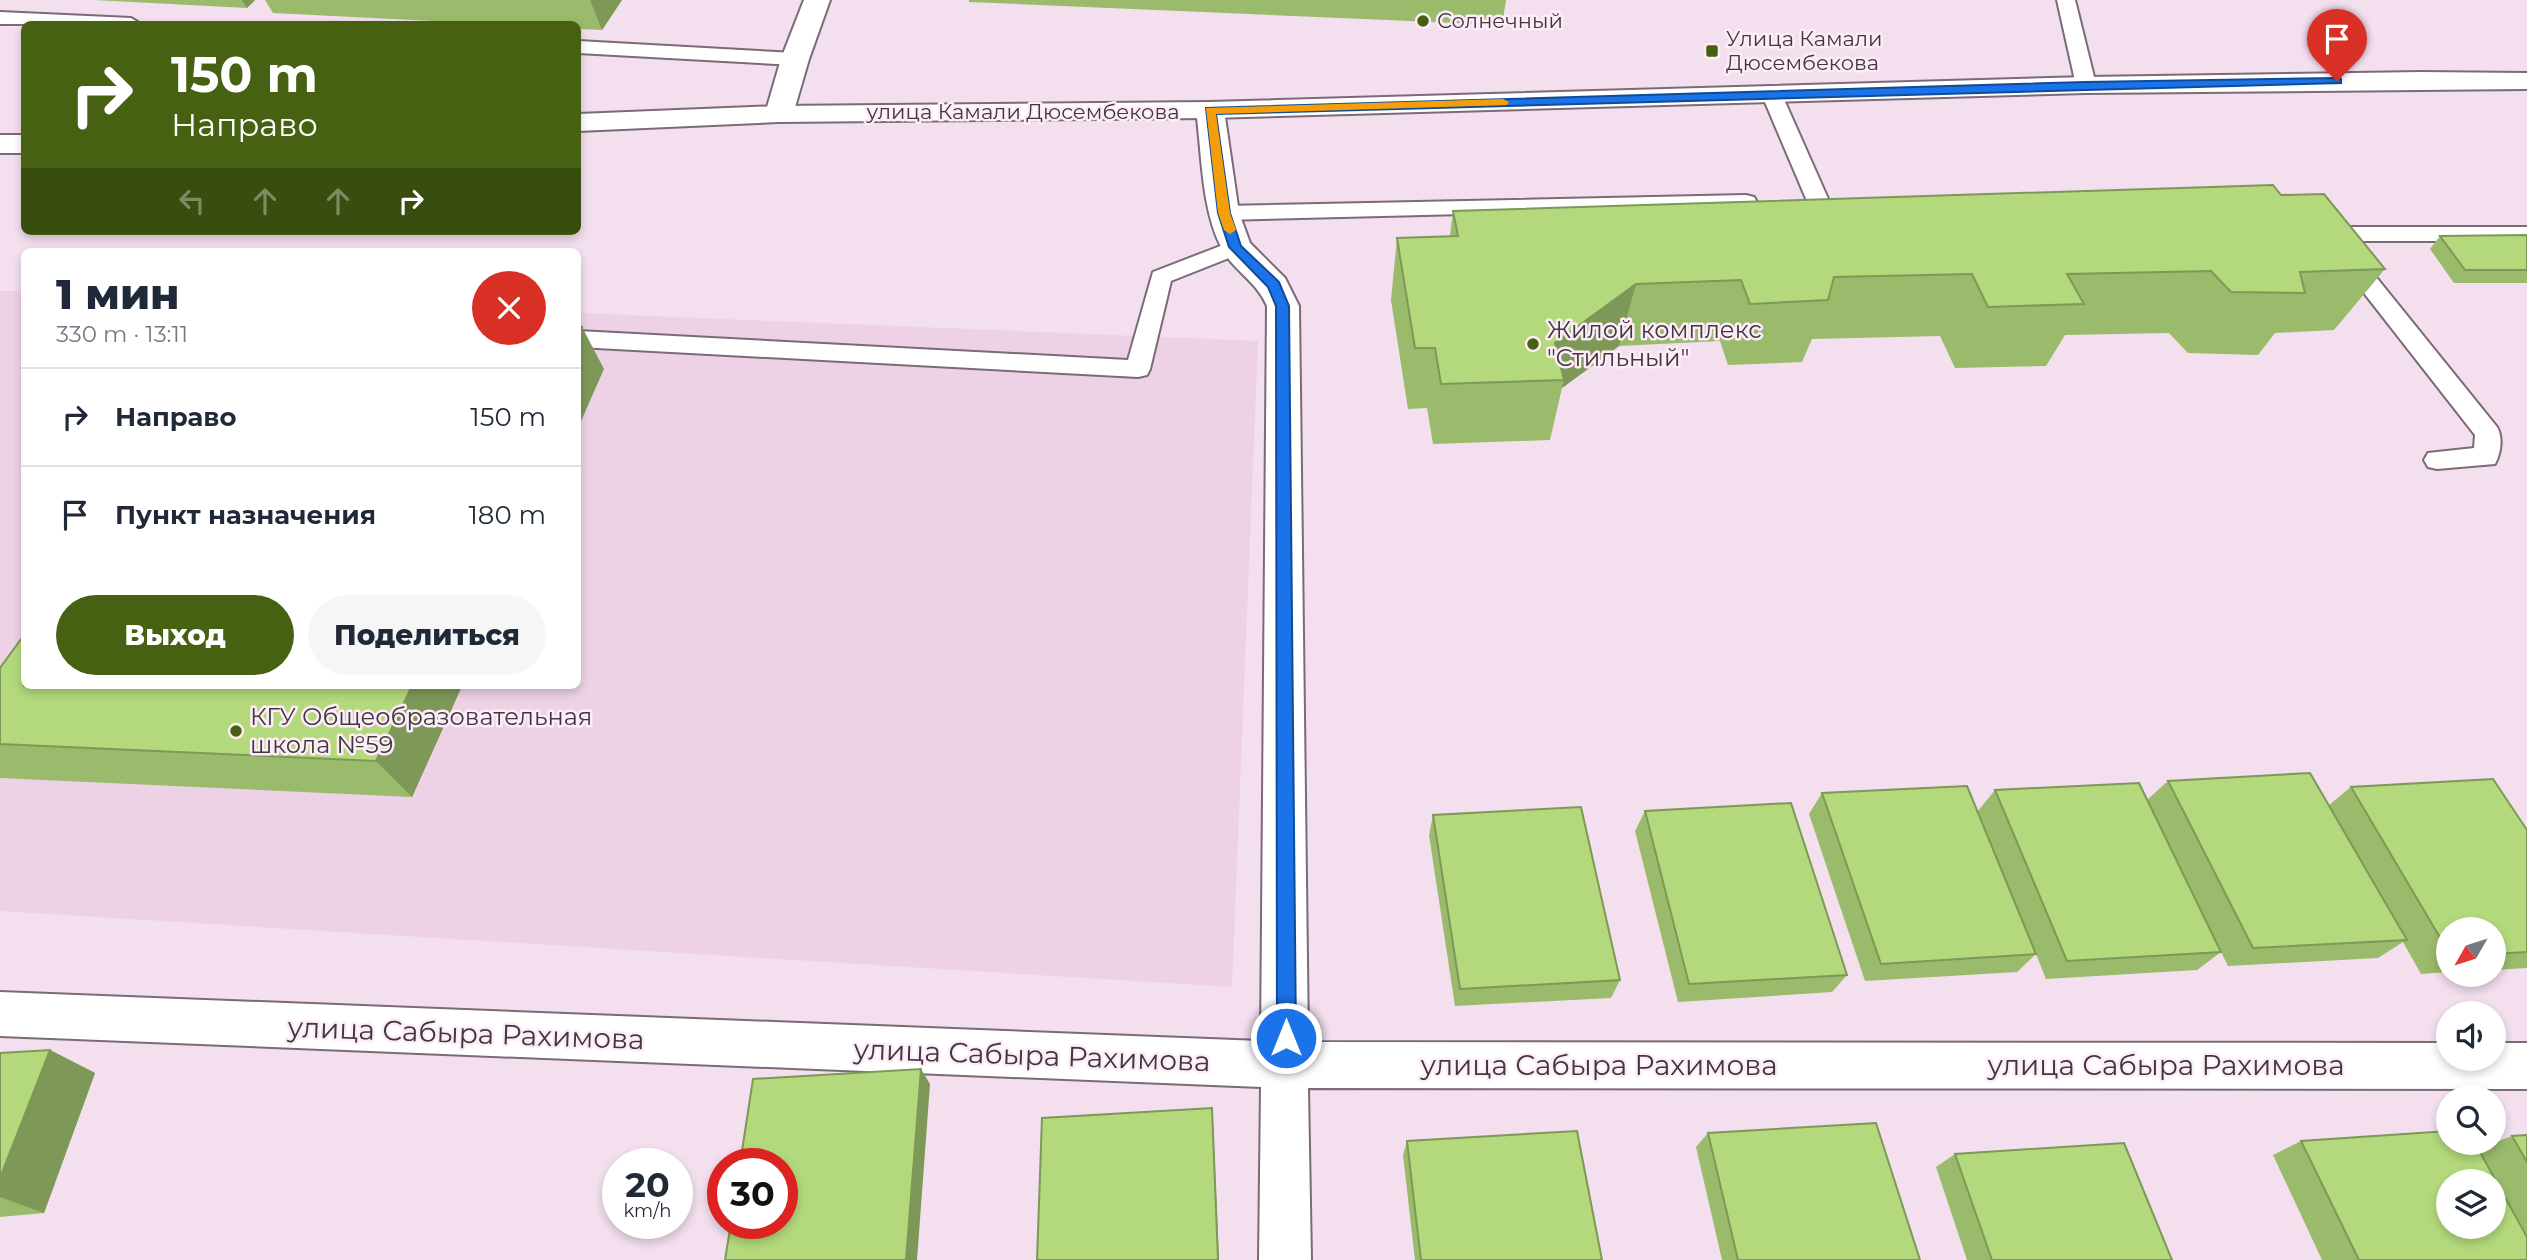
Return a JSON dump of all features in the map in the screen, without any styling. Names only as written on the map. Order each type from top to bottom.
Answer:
[{"type":"street","points":[[779,114],[795,59],[817,0]]},
{"type":"street","name":"улица Камали Дюсембекова","points":[[581,123],[779,114],[1210,110],[2086,85],[2421,79],[2527,81]]},
{"type":"street","points":[[1210,110],[1230,230],[1274,285],[1283,306],[1286,1260]]},
{"type":"street","points":[[0,145],[21,144]]},
{"type":"street","name":"улица Сабыра Рахимова","points":[[0,1014],[1286,1065],[2527,1066]]},
{"type":"lane","points":[[2066,0],[2086,85]]},
{"type":"lane","points":[[0,18],[66,21]]},
{"type":"lane","points":[[581,47],[795,59]]},
{"type":"lane","points":[[1772,94],[1818,201]]},
{"type":"lane","points":[[1790,201],[1845,200]]},
{"type":"lane","points":[[581,339],[1138,369],[1161,277],[1230,230],[1762,202]]},
{"type":"lane","points":[[2307,204],[2488,433],[2486,457],[2437,460]]},
{"type":"lane","points":[[2330,234],[2527,234]]},
{"type":"shaded area","points":[[0,291],[21,291],[21,689],[581,689],[581,313],[1258,341],[1232,987],[0,911]]},
{"type":"building","points":[[2273,185],[2281,195],[2324,194],[2385,269],[2300,272],[2305,293],[2231,292],[2211,271],[2067,274],[2084,304],[1988,307],[1972,274],[1834,277],[1828,300],[1750,304],[1741,280],[1636,284],[1555,343],[1564,380],[1441,384],[1435,348],[1415,348],[1397,238],[1458,236],[1453,211]]},
{"type":"building","points":[[2527,235],[2527,270],[2465,270],[2440,236]]},
{"type":"building","points":[[21,639],[21,689],[411,689],[376,761],[0,744],[0,668]]},
{"type":"building","points":[[2310,773],[2407,940],[2253,948],[2168,781]]},
{"type":"building","points":[[2493,779],[2527,830],[2527,952],[2506,953],[2506,917],[2436,917],[2436,931],[2351,787]]},
{"type":"building","points":[[2139,783],[2221,952],[2067,961],[1995,790]]},
{"type":"building","points":[[1967,786],[2036,954],[1881,964],[1822,793]]},
{"type":"building","points":[[1791,803],[1847,975],[1689,984],[1645,811]]},
{"type":"building","points":[[1581,807],[1620,980],[1460,989],[1433,815]]},
{"type":"building","points":[[50,1050],[0,1178],[0,1053]]},
{"type":"building","points":[[921,1069],[906,1260],[725,1260],[728,1239],[798,1239],[798,1148],[742,1148],[753,1079]]},
{"type":"building","points":[[1212,1108],[1218,1260],[1037,1260],[1042,1118]]},
{"type":"building","points":[[1876,1123],[1920,1260],[1738,1260],[1708,1133]]},
{"type":"building","points":[[1577,1131],[1602,1260],[1421,1260],[1407,1141]]},
{"type":"building","points":[[2436,1132],[2436,1155],[2482,1155],[2489,1169],[2436,1169],[2436,1239],[2506,1239],[2506,1199],[2527,1237],[2527,1260],[2359,1260],[2301,1141]]},
{"type":"building","points":[[2527,1135],[2527,1162],[2512,1136]]},
{"type":"building","points":[[2124,1143],[2172,1260],[1992,1260],[1955,1154]]},
{"type":"slow traffic","points":[[1230,230],[1224,213],[1210,110],[1503,102]]},
{"type":"place","name":"Солнечный","points":[[1423,21]]},
{"type":"place","name":"Улица Камали Дюсембекова","points":[[1712,51]]},
{"type":"place","name":"Жилой комплекс \"Стильный\"","points":[[1533,344]]},
{"type":"place","name":"КГУ Общеобразовательная школа №59","points":[[236,731]]},
{"type":"route","points":[[1286,1038],[1283,306],[1274,285],[1236,247],[1224,213],[1210,110],[2086,85],[2337,81]]}]
